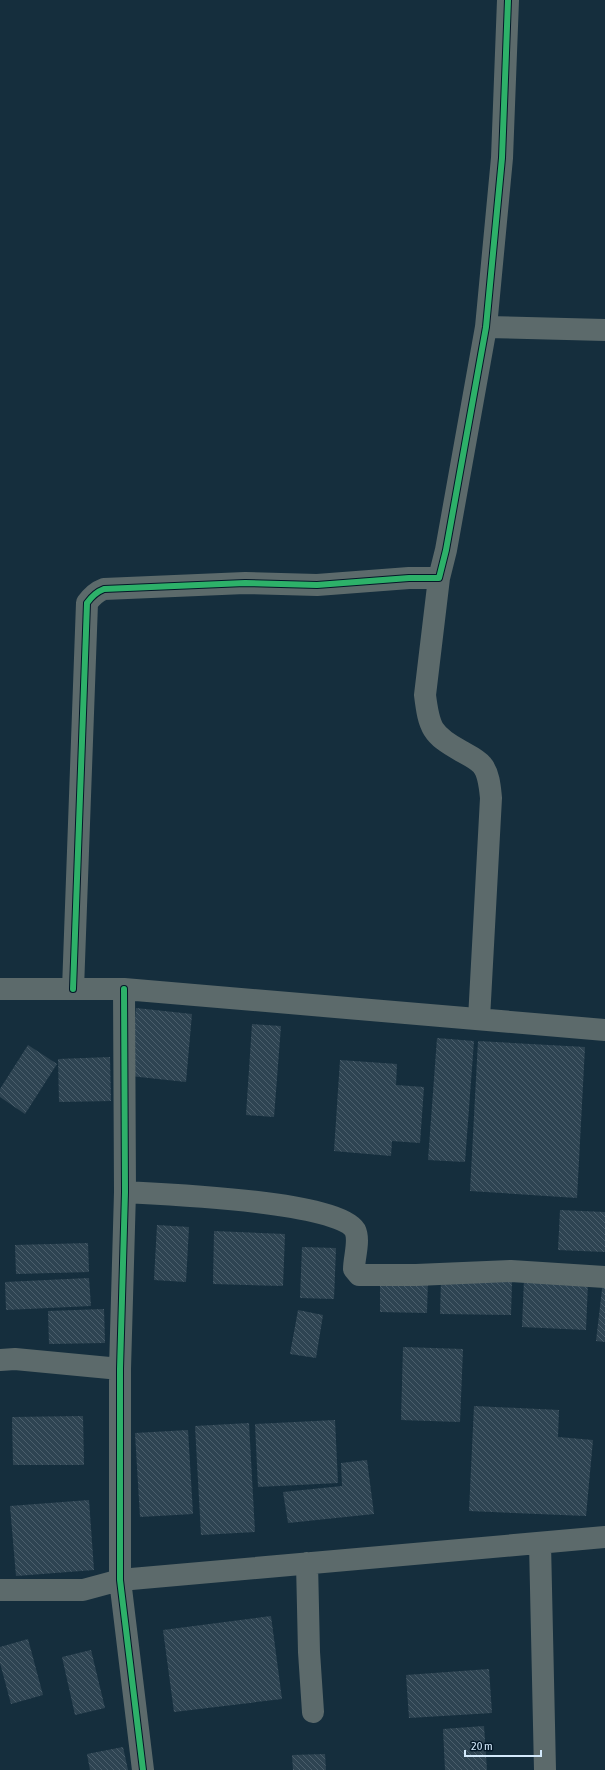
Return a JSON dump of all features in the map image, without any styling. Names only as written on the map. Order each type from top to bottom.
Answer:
[{"type":"street","points":[[479,1019],[491,798],[488,778],[483,766],[473,758],[441,740],[432,729],[427,713],[425,695],[439,578],[446,550],[486,327],[502,158],[508,0]]},
{"type":"street","points":[[486,327],[605,330]]},
{"type":"street","points":[[73,989],[87,603],[91,597],[104,589],[245,583],[317,585],[409,578],[439,578]]},
{"type":"street","points":[[124,988],[125,1192],[120,1369],[120,1580],[143,1770]]},
{"type":"street","points":[[0,989],[124,988],[605,1030]]},
{"type":"street","points":[[125,1192],[266,1202],[281,1204],[333,1218],[347,1224],[355,1230],[357,1237],[354,1269],[358,1275],[416,1275],[511,1271],[605,1277]]},
{"type":"street","points":[[0,1360],[15,1359],[120,1369]]},
{"type":"street","points":[[0,1590],[83,1590],[120,1580],[540,1544],[605,1537]]},
{"type":"street","points":[[540,1544],[545,1770]]},
{"type":"street","points":[[307,1563],[309,1652],[313,1712]]},
{"type":"building","points":[[136,1008],[192,1014],[186,1082],[130,1076]]},
{"type":"building","points":[[252,1024],[281,1026],[274,1117],[246,1115]]},
{"type":"building","points":[[437,1038],[474,1041],[465,1162],[428,1160]]},
{"type":"building","points":[[478,1041],[585,1047],[577,1198],[470,1191]]},
{"type":"building","points":[[28,1045],[57,1064],[25,1114],[0,1097],[0,1089]]},
{"type":"building","points":[[110,1057],[111,1101],[59,1102],[58,1059]]},
{"type":"building","points":[[340,1060],[397,1064],[396,1085],[424,1087],[420,1143],[392,1141],[391,1156],[334,1151]]},
{"type":"building","points":[[560,1210],[605,1212],[605,1252],[558,1250]]},
{"type":"building","points":[[157,1225],[189,1227],[186,1282],[154,1280]]},
{"type":"building","points":[[214,1231],[285,1234],[283,1286],[213,1284]]},
{"type":"building","points":[[88,1243],[89,1272],[16,1274],[15,1245]]},
{"type":"building","points":[[302,1247],[336,1248],[334,1299],[300,1298]]},
{"type":"building","points":[[380,1277],[428,1279],[427,1313],[380,1312]]},
{"type":"building","points":[[89,1278],[91,1306],[6,1310],[5,1282]]},
{"type":"building","points":[[524,1279],[588,1282],[586,1330],[522,1327]]},
{"type":"building","points":[[441,1280],[512,1282],[511,1315],[440,1314]]},
{"type":"building","points":[[603,1281],[605,1282],[605,1342],[596,1341]]},
{"type":"building","points":[[104,1309],[105,1343],[49,1344],[48,1311]]},
{"type":"building","points":[[298,1310],[323,1315],[316,1358],[290,1354]]},
{"type":"building","points":[[403,1347],[463,1349],[460,1422],[401,1420]]},
{"type":"building","points":[[474,1406],[559,1410],[558,1437],[593,1440],[586,1516],[469,1511]]},
{"type":"building","points":[[83,1416],[84,1465],[13,1465],[12,1417]]},
{"type":"building","points":[[335,1420],[338,1483],[258,1487],[255,1424]]},
{"type":"building","points":[[249,1423],[255,1532],[201,1535],[195,1426]]},
{"type":"building","points":[[188,1430],[193,1514],[140,1517],[135,1433]]},
{"type":"building","points":[[367,1460],[374,1514],[288,1523],[283,1492],[342,1486],[341,1463]]},
{"type":"building","points":[[89,1500],[94,1570],[16,1576],[10,1506]]},
{"type":"building","points":[[271,1616],[282,1699],[174,1712],[163,1630]]},
{"type":"building","points":[[28,1639],[43,1695],[11,1704],[0,1663],[0,1647]]},
{"type":"building","points":[[91,1650],[105,1708],[75,1715],[62,1657]]},
{"type":"building","points":[[489,1669],[492,1713],[409,1718],[406,1675]]},
{"type":"building","points":[[484,1726],[487,1770],[445,1770],[443,1729]]},
{"type":"building","points":[[123,1747],[128,1770],[90,1770],[87,1754]]},
{"type":"building","points":[[325,1754],[326,1770],[293,1770],[292,1755]]},
{"type":"cycle path","points":[[73,989],[87,603],[91,598],[96,593],[104,589],[245,583],[317,585],[409,578],[439,578],[446,550],[486,327],[502,158],[508,0]]},
{"type":"cycle path","points":[[124,989],[125,1192],[120,1369],[120,1580],[143,1770]]}]
